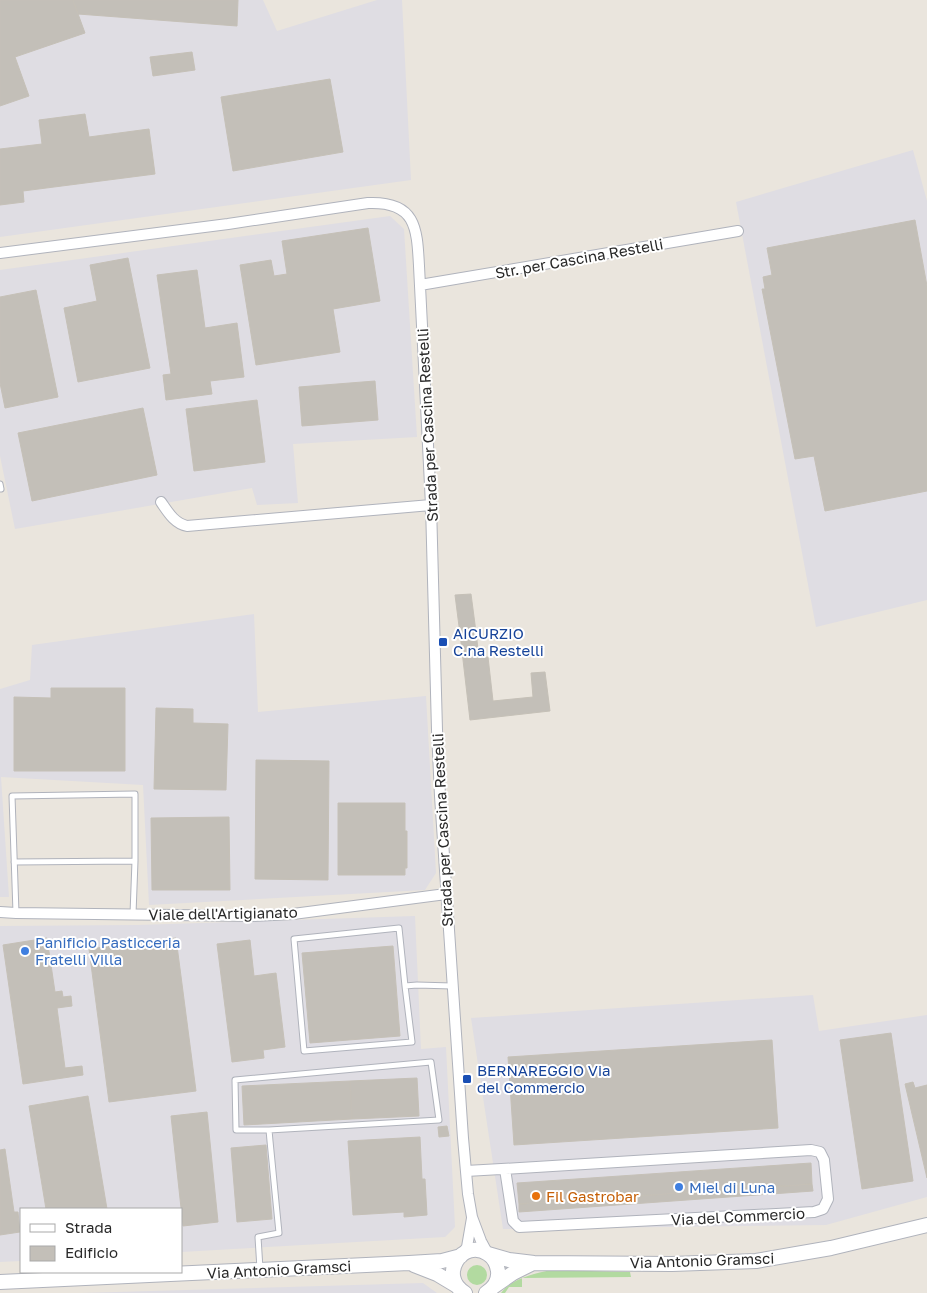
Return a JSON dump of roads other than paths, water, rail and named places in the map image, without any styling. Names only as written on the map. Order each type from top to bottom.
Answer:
[{"type":"street","name":"Strada per Cascina Restelli","points":[[0,253],[228,224],[368,203],[384,203],[394,206],[404,212],[415,226],[420,285],[431,505],[437,730],[456,1052],[466,1171]]},
{"type":"street","name":"Str. per Cascina Restelli","points":[[420,285],[738,231]]},
{"type":"street","points":[[161,502],[172,518],[180,525],[187,526],[431,505]]},
{"type":"street","name":"Viale dell'Artigianato","points":[[0,912],[252,916],[293,914],[446,894]]},
{"type":"street","name":"Via del Commercio","points":[[466,1171],[505,1168],[811,1150],[820,1152],[824,1160],[828,1199],[823,1209],[814,1212],[519,1227],[513,1221],[505,1168]]},
{"type":"street","points":[[466,1171],[472,1217],[481,1242],[494,1260],[498,1270],[498,1278],[490,1291]]},
{"type":"street","points":[[462,1291],[454,1279],[453,1271],[455,1264],[466,1247],[472,1217]]},
{"type":"street","name":"Via Antonio Gramsci","points":[[0,1282],[442,1261],[474,1250],[509,1260],[534,1263],[672,1264],[756,1261],[832,1248],[927,1225]]},
{"type":"street","name":"Via Antonio Gramsci","points":[[409,1263],[437,1274],[462,1291]]},
{"type":"street","name":"Via Antonio Gramsci","points":[[490,1291],[513,1273],[534,1263]]},
{"type":"lane","points":[[16,913],[12,796],[135,794],[133,914]]},
{"type":"lane","points":[[14,862],[135,861]]},
{"type":"lane","points":[[399,928],[405,986],[412,1042],[304,1051],[294,939],[399,928]]},
{"type":"lane","points":[[405,986],[452,986]]},
{"type":"lane","points":[[431,1062],[439,1120],[268,1130],[236,1130],[234,1080],[431,1062]]},
{"type":"lane","points":[[260,1270],[258,1237],[279,1233],[268,1130]]},
{"type":"place","name":"AICURZIO C.na Restelli","points":[[443,642]]},
{"type":"place","name":"Panificio Pasticceria Fratelli Villa","points":[[25,951]]},
{"type":"place","name":"BERNAREGGIO Via del Commercio","points":[[467,1079]]},
{"type":"place","name":"Miel di Luna","points":[[679,1187]]},
{"type":"place","name":"Fil Gastrobar","points":[[536,1196]]}]
